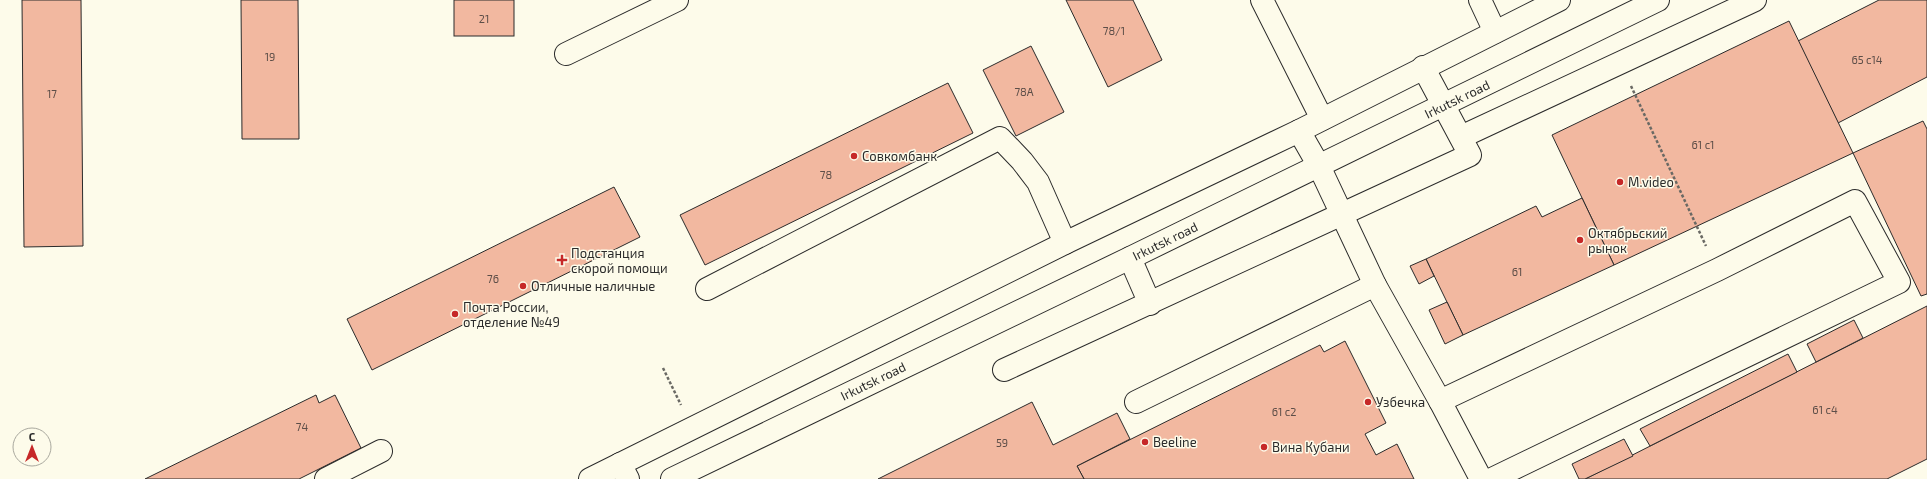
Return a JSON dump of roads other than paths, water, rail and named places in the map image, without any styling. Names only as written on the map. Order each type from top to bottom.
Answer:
[{"type":"main road","points":[[566,54],[677,0]]},
{"type":"main road","points":[[1262,0],[1322,119]]},
{"type":"main road","points":[[1480,0],[1495,32]]},
{"type":"main road","points":[[590,479],[624,472],[1065,243],[1299,131],[1423,67],[1559,0]]},
{"type":"main road","name":"Irkutsk road","points":[[672,479],[1443,106],[1658,0]]},
{"type":"main road","points":[[1462,137],[1756,0]]},
{"type":"main road","points":[[1004,370],[1150,304],[1470,155],[1462,137],[1443,106],[1423,67]]},
{"type":"main road","points":[[1299,131],[1319,166],[1375,284],[1440,401],[1481,479]]},
{"type":"main road","points":[[707,289],[1000,138],[1022,161],[1038,182],[1065,243]]},
{"type":"main road","points":[[1440,401],[1718,270],[1856,201],[1899,282],[1492,479]]},
{"type":"main road","points":[[1130,258],[1150,304]]},
{"type":"main road","points":[[1136,402],[1375,284]]},
{"type":"main road","points":[[326,479],[381,451]]},
{"type":"place","name":"Совкомбанк","points":[[854,156]]},
{"type":"place","name":"M.video","points":[[1620,182]]},
{"type":"place","name":"Октябрьский рынок","points":[[1580,240]]},
{"type":"place","name":"Подстанция скорой помощи","points":[[562,260]]},
{"type":"place","name":"Отличные наличные","points":[[523,286]]},
{"type":"place","name":"Почта России, отделение №49","points":[[455,314]]},
{"type":"place","name":"Узбечка","points":[[1368,402]]},
{"type":"place","name":"Beeline","points":[[1145,442]]},
{"type":"place","name":"Вина Кубани","points":[[1264,447]]}]
